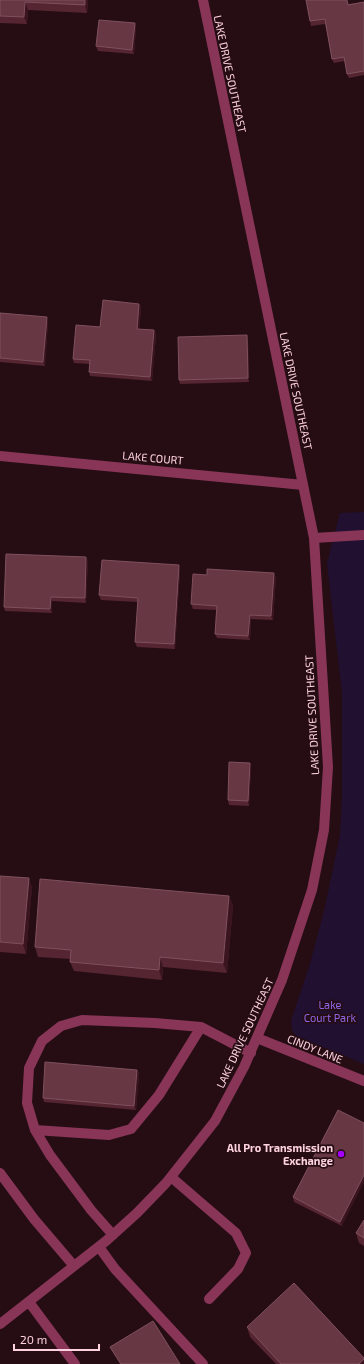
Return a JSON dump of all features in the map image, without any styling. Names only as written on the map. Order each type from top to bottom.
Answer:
[{"type":"street","name":"LAKE DRIVE SOUTHEAST","points":[[0,1324],[113,1235],[171,1177],[214,1121],[251,1053],[294,950],[312,890],[324,830],[328,767],[314,538],[203,0]]},
{"type":"street","name":"LAKE COURT","points":[[0,456],[303,485]]},
{"type":"street","points":[[314,538],[364,535]]},
{"type":"street","points":[[113,1235],[82,1198],[50,1155],[35,1130],[27,1103],[29,1068],[42,1041],[61,1026],[82,1020],[201,1027],[251,1053]]},
{"type":"street","points":[[35,1130],[109,1135],[131,1129],[159,1095],[201,1027]]},
{"type":"street","name":"CINDY LANE","points":[[257,1038],[364,1081]]},
{"type":"street","points":[[0,1173],[34,1219],[74,1266]]},
{"type":"street","points":[[171,1177],[236,1233],[246,1254],[238,1269],[209,1299]]},
{"type":"street","points":[[99,1247],[115,1269],[204,1364]]},
{"type":"street","points":[[29,1302],[75,1364]]},
{"type":"green space","name":"Lake Court Park","points":[[364,512],[364,1064],[297,1037],[292,1030],[291,1021],[310,964],[325,907],[340,835],[342,799],[342,693],[327,563],[340,513]]},
{"type":"building","points":[[0,0],[85,0],[85,5],[25,2],[24,17],[0,16]]},
{"type":"building","points":[[306,0],[347,0],[348,5],[364,2],[364,71],[347,74],[344,57],[332,59],[325,19],[310,21]]},
{"type":"building","points":[[99,20],[135,23],[132,50],[96,46]]},
{"type":"building","points":[[103,300],[139,304],[137,329],[154,330],[150,377],[89,372],[90,360],[73,359],[76,325],[100,327]]},
{"type":"building","points":[[0,313],[47,317],[43,362],[0,358]]},
{"type":"building","points":[[247,335],[248,378],[179,380],[178,337]]},
{"type":"building","points":[[6,554],[86,557],[85,598],[51,597],[50,609],[4,607]]},
{"type":"building","points":[[102,560],[179,565],[174,644],[135,642],[138,598],[99,595]]},
{"type":"building","points":[[207,569],[274,573],[271,616],[250,615],[248,636],[215,634],[217,606],[191,604],[193,574],[207,575]]},
{"type":"building","points":[[229,762],[250,763],[248,801],[228,800]]},
{"type":"building","points":[[0,876],[29,878],[23,944],[0,942]]},
{"type":"building","points":[[40,879],[229,896],[223,963],[160,957],[159,970],[70,962],[71,950],[35,947]]},
{"type":"building","points":[[45,1062],[137,1070],[134,1106],[43,1098]]},
{"type":"building","name":"All Pro Transmission Exchange","points":[[338,1110],[364,1123],[364,1175],[340,1222],[293,1197]]},
{"type":"building","points":[[364,1220],[364,1238],[356,1233]]},
{"type":"building","points":[[294,1283],[364,1358],[359,1364],[281,1364],[247,1327]]},
{"type":"building","points":[[153,1321],[180,1364],[121,1364],[110,1347]]},
{"type":"place","name":"All Pro Transmission Exchange","points":[[341,1154]]}]
